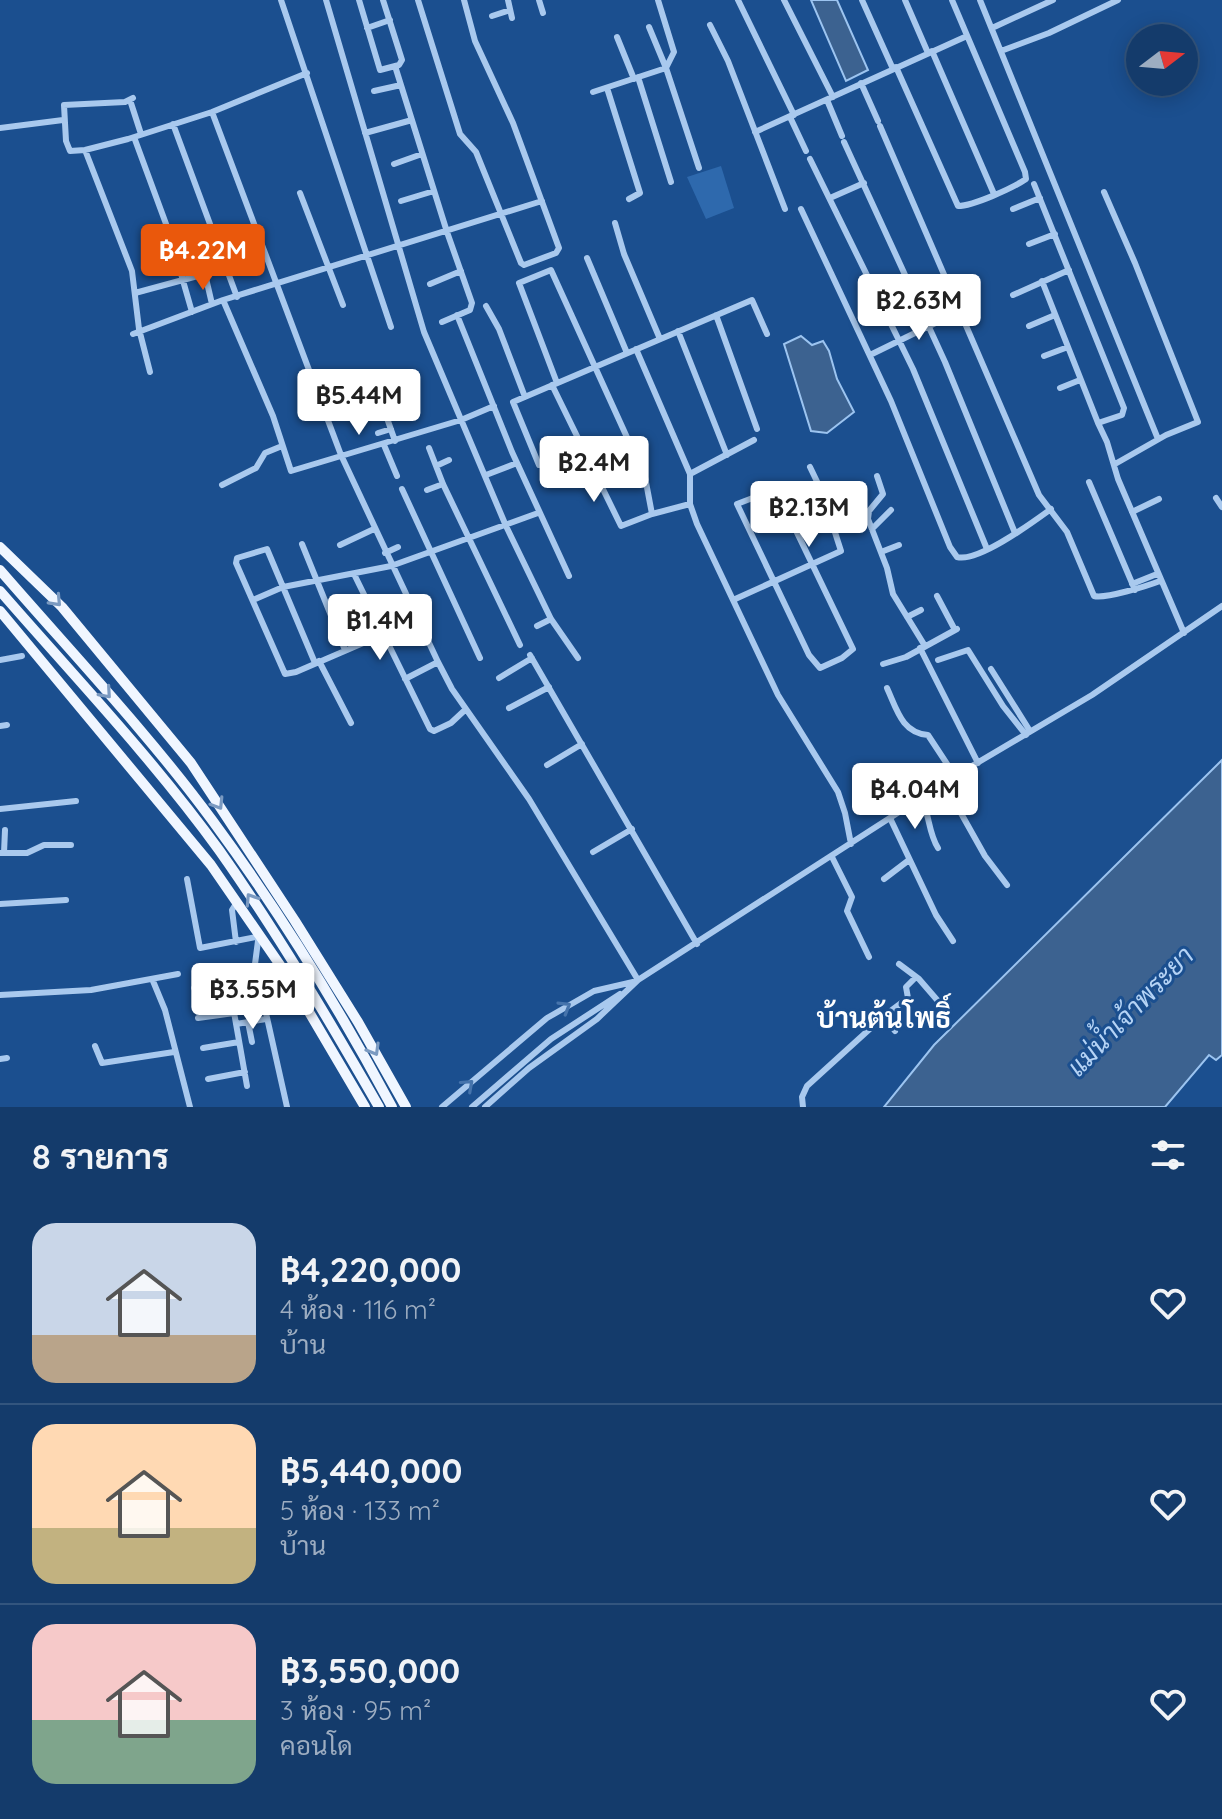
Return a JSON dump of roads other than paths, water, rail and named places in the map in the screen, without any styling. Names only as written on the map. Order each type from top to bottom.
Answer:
[{"type":"main road","points":[[0,547],[62,607],[170,735],[204,781],[295,921],[407,1106]]},
{"type":"main road","points":[[0,570],[148,741],[275,914],[349,1029],[392,1107]]},
{"type":"main road","points":[[0,591],[225,849],[379,1107]]},
{"type":"main road","points":[[0,611],[237,902],[289,978],[365,1107]]},
{"type":"main road","points":[[275,914],[295,921]]},
{"type":"main road","points":[[282,946],[289,978]]},
{"type":"street","points":[[281,0],[391,327]]},
{"type":"street","points":[[326,0],[424,332],[506,526],[551,619],[578,658]]},
{"type":"street","points":[[359,0],[380,70],[395,66],[402,60],[383,0]]},
{"type":"street","points":[[418,0],[460,134],[476,152],[524,265],[559,251],[509,112],[475,41],[464,0]]},
{"type":"street","points":[[492,16],[511,14],[508,0]]},
{"type":"street","points":[[539,0],[543,13]]},
{"type":"street","points":[[593,92],[666,68],[674,52],[658,0]]},
{"type":"street","points":[[738,0],[808,155],[899,340],[987,549]]},
{"type":"street","points":[[784,0],[830,99],[843,139],[928,326],[1015,533]]},
{"type":"street","points":[[862,0],[956,203],[964,206],[1023,182],[1026,175],[952,0]]},
{"type":"street","points":[[905,0],[994,194]]},
{"type":"street","points":[[980,0],[1158,439]]},
{"type":"street","points":[[992,28],[1053,0]]},
{"type":"street","points":[[1001,51],[1049,33],[1118,0]]},
{"type":"street","points":[[367,28],[390,20]]},
{"type":"street","points":[[710,25],[728,61],[785,209]]},
{"type":"street","points":[[649,27],[699,168]]},
{"type":"street","points":[[755,132],[967,36]]},
{"type":"street","points":[[617,37],[636,78],[671,182]]},
{"type":"street","points":[[395,66],[473,307],[442,322]]},
{"type":"street","points":[[192,312],[138,136],[131,99],[111,104],[64,105],[67,147],[73,152],[138,136],[212,112],[307,73]]},
{"type":"street","points":[[861,83],[1039,495],[1067,532],[1094,596],[1099,598],[1159,577]]},
{"type":"street","points":[[374,91],[401,85]]},
{"type":"street","points":[[607,88],[640,193],[629,199]]},
{"type":"street","points":[[212,112],[342,458],[438,662],[452,689],[529,799],[638,980]]},
{"type":"street","points":[[0,128],[63,120]]},
{"type":"street","points":[[365,133],[412,120]]},
{"type":"street","points":[[173,124],[237,297]]},
{"type":"street","points":[[85,150],[129,262],[135,293],[137,333],[150,372]]},
{"type":"street","points":[[394,164],[422,154]]},
{"type":"street","points":[[830,198],[864,183]]},
{"type":"street","points":[[1034,184],[1124,408],[1122,415],[1098,423]]},
{"type":"street","points":[[401,201],[434,191]]},
{"type":"street","points":[[1104,192],[1198,422],[1158,439],[1118,462]]},
{"type":"street","points":[[300,193],[343,305]]},
{"type":"street","points":[[1013,209],[1040,198]]},
{"type":"street","points":[[137,333],[223,300],[542,201]]},
{"type":"street","points":[[801,209],[870,355],[953,553],[967,559],[1051,509]]},
{"type":"street","points":[[615,223],[624,254],[660,339]]},
{"type":"street","points":[[1029,244],[1055,234]]},
{"type":"street","points":[[197,253],[218,245]]},
{"type":"street","points":[[587,258],[627,353]]},
{"type":"street","points":[[135,293],[227,268]]},
{"type":"street","points":[[652,514],[645,477],[551,270],[519,283],[555,384],[621,526],[690,504]]},
{"type":"street","points":[[1013,295],[1069,270]]},
{"type":"street","points":[[430,284],[461,271]]},
{"type":"street","points":[[205,274],[212,304]]},
{"type":"street","points":[[1042,281],[1098,423],[1118,462],[1118,479],[1184,633]]},
{"type":"street","points":[[223,300],[273,416],[291,471],[384,445],[494,406]]},
{"type":"street","points":[[539,465],[513,402],[752,300],[767,334]]},
{"type":"street","points":[[486,306],[499,329],[525,397]]},
{"type":"street","points":[[870,355],[960,311]]},
{"type":"street","points":[[457,315],[538,513],[569,576]]},
{"type":"street","points":[[716,315],[757,429]]},
{"type":"street","points":[[1029,326],[1055,315]]},
{"type":"street","points":[[678,331],[727,455]]},
{"type":"street","points":[[1044,356],[1068,347]]},
{"type":"street","points":[[636,349],[690,474],[690,504],[697,524],[778,695],[838,792],[851,844]]},
{"type":"street","points":[[1060,388],[1080,380]]},
{"type":"street","points":[[381,401],[395,441]]},
{"type":"street","points":[[273,416],[284,413]]},
{"type":"street","points":[[378,433],[391,429]]},
{"type":"street","points":[[690,474],[754,440]]},
{"type":"street","points":[[384,445],[397,476]]},
{"type":"street","points":[[222,485],[256,468],[265,453],[282,446]]},
{"type":"street","points":[[429,448],[468,539],[520,645]]},
{"type":"street","points":[[436,466],[449,460]]},
{"type":"street","points":[[486,475],[517,463]]},
{"type":"street","points":[[733,600],[841,551],[822,492],[810,467]]},
{"type":"street","points":[[877,476],[883,494],[868,515],[893,594],[978,763]]},
{"type":"street","points":[[1089,482],[1134,587]]},
{"type":"street","points":[[427,490],[443,484]]},
{"type":"street","points":[[402,489],[480,658]]},
{"type":"street","points":[[776,489],[812,564],[853,649],[820,668],[809,655],[737,504],[776,489]]},
{"type":"street","points":[[1216,498],[1222,507]]},
{"type":"street","points":[[1132,512],[1159,499]]},
{"type":"street","points":[[872,529],[891,510]]},
{"type":"street","points":[[253,600],[283,587],[391,566],[538,513]]},
{"type":"street","points":[[340,545],[374,529]]},
{"type":"street","points":[[302,544],[345,650]]},
{"type":"street","points":[[881,552],[899,545]]},
{"type":"street","points":[[385,553],[398,547]]},
{"type":"street","points":[[351,723],[317,662],[267,549],[237,558],[236,563],[285,674],[288,675],[317,662],[345,650],[384,634]]},
{"type":"street","points":[[354,574],[432,731],[451,723],[466,709]]},
{"type":"street","points":[[883,664],[906,657],[956,630],[937,596]]},
{"type":"street","points":[[485,1107],[505,1076],[551,1039],[944,783],[1062,713],[1222,606]]},
{"type":"street","points":[[907,617],[921,610]]},
{"type":"street","points":[[537,626],[551,619]]},
{"type":"street","points":[[938,660],[968,650],[996,696],[1028,733]]},
{"type":"street","points":[[0,660],[22,656]]},
{"type":"street","points":[[499,678],[531,657],[697,944]]},
{"type":"street","points":[[405,679],[438,662]]},
{"type":"street","points":[[991,669],[1028,733]]},
{"type":"street","points":[[509,708],[549,687]]},
{"type":"street","points":[[887,688],[904,724],[918,734],[928,735],[955,776]]},
{"type":"street","points":[[547,765],[582,744]]},
{"type":"street","points":[[884,778],[901,787],[912,804]]},
{"type":"street","points":[[944,783],[985,856],[1007,885]]},
{"type":"street","points":[[921,798],[930,819],[930,835],[938,848]]},
{"type":"street","points":[[0,809],[76,801]]},
{"type":"street","points":[[890,818],[936,915],[953,941]]},
{"type":"street","points":[[593,852],[632,829]]},
{"type":"street","points":[[5,830],[2,853],[31,853],[44,845],[71,845]]},
{"type":"street","points":[[832,857],[852,897],[847,911],[869,957]]},
{"type":"street","points":[[884,879],[909,860]]},
{"type":"street","points":[[187,879],[200,948],[261,936],[255,964],[287,1107]]},
{"type":"street","points":[[0,904],[66,900]]},
{"type":"street","points":[[236,942],[232,910],[237,902]]},
{"type":"street","points":[[899,964],[938,1001]]},
{"type":"street","points":[[0,995],[91,990],[178,974]]},
{"type":"street","points":[[803,1107],[802,1097],[807,1086],[908,998],[906,987],[916,977]]},
{"type":"street","points":[[442,1107],[537,1025],[594,991],[638,980]]},
{"type":"street","points":[[153,981],[165,1010],[190,1107]]},
{"type":"street","points":[[194,988],[229,984],[247,1086]]},
{"type":"street","points":[[231,997],[260,988]]},
{"type":"street","points":[[472,1107],[597,1019],[616,1004],[623,992]]},
{"type":"street","points":[[198,1018],[234,1013]]},
{"type":"street","points":[[884,1016],[895,1031]]},
{"type":"street","points":[[236,1024],[266,1019]]},
{"type":"street","points":[[248,1022],[252,1042]]},
{"type":"street","points":[[203,1048],[239,1042]]},
{"type":"street","points":[[95,1046],[102,1063],[174,1052]]},
{"type":"street","points":[[208,1079],[245,1072]]},
{"type":"street","points":[[490,1096],[500,1107]]},
{"type":"water","points":[[811,0],[837,0],[868,70],[846,81]]},
{"type":"water","points":[[801,336],[812,345],[823,341],[854,412],[827,433],[811,431],[784,344]]},
{"type":"water","name":"แม่น้ำเจ้าพระยา","points":[[1222,760],[1222,1055],[1216,1060],[1209,1055],[1165,1107],[884,1107],[934,1045]]},
{"type":"district","name":"บ้านต้นโพธิ์","points":[[884,1017]]}]
